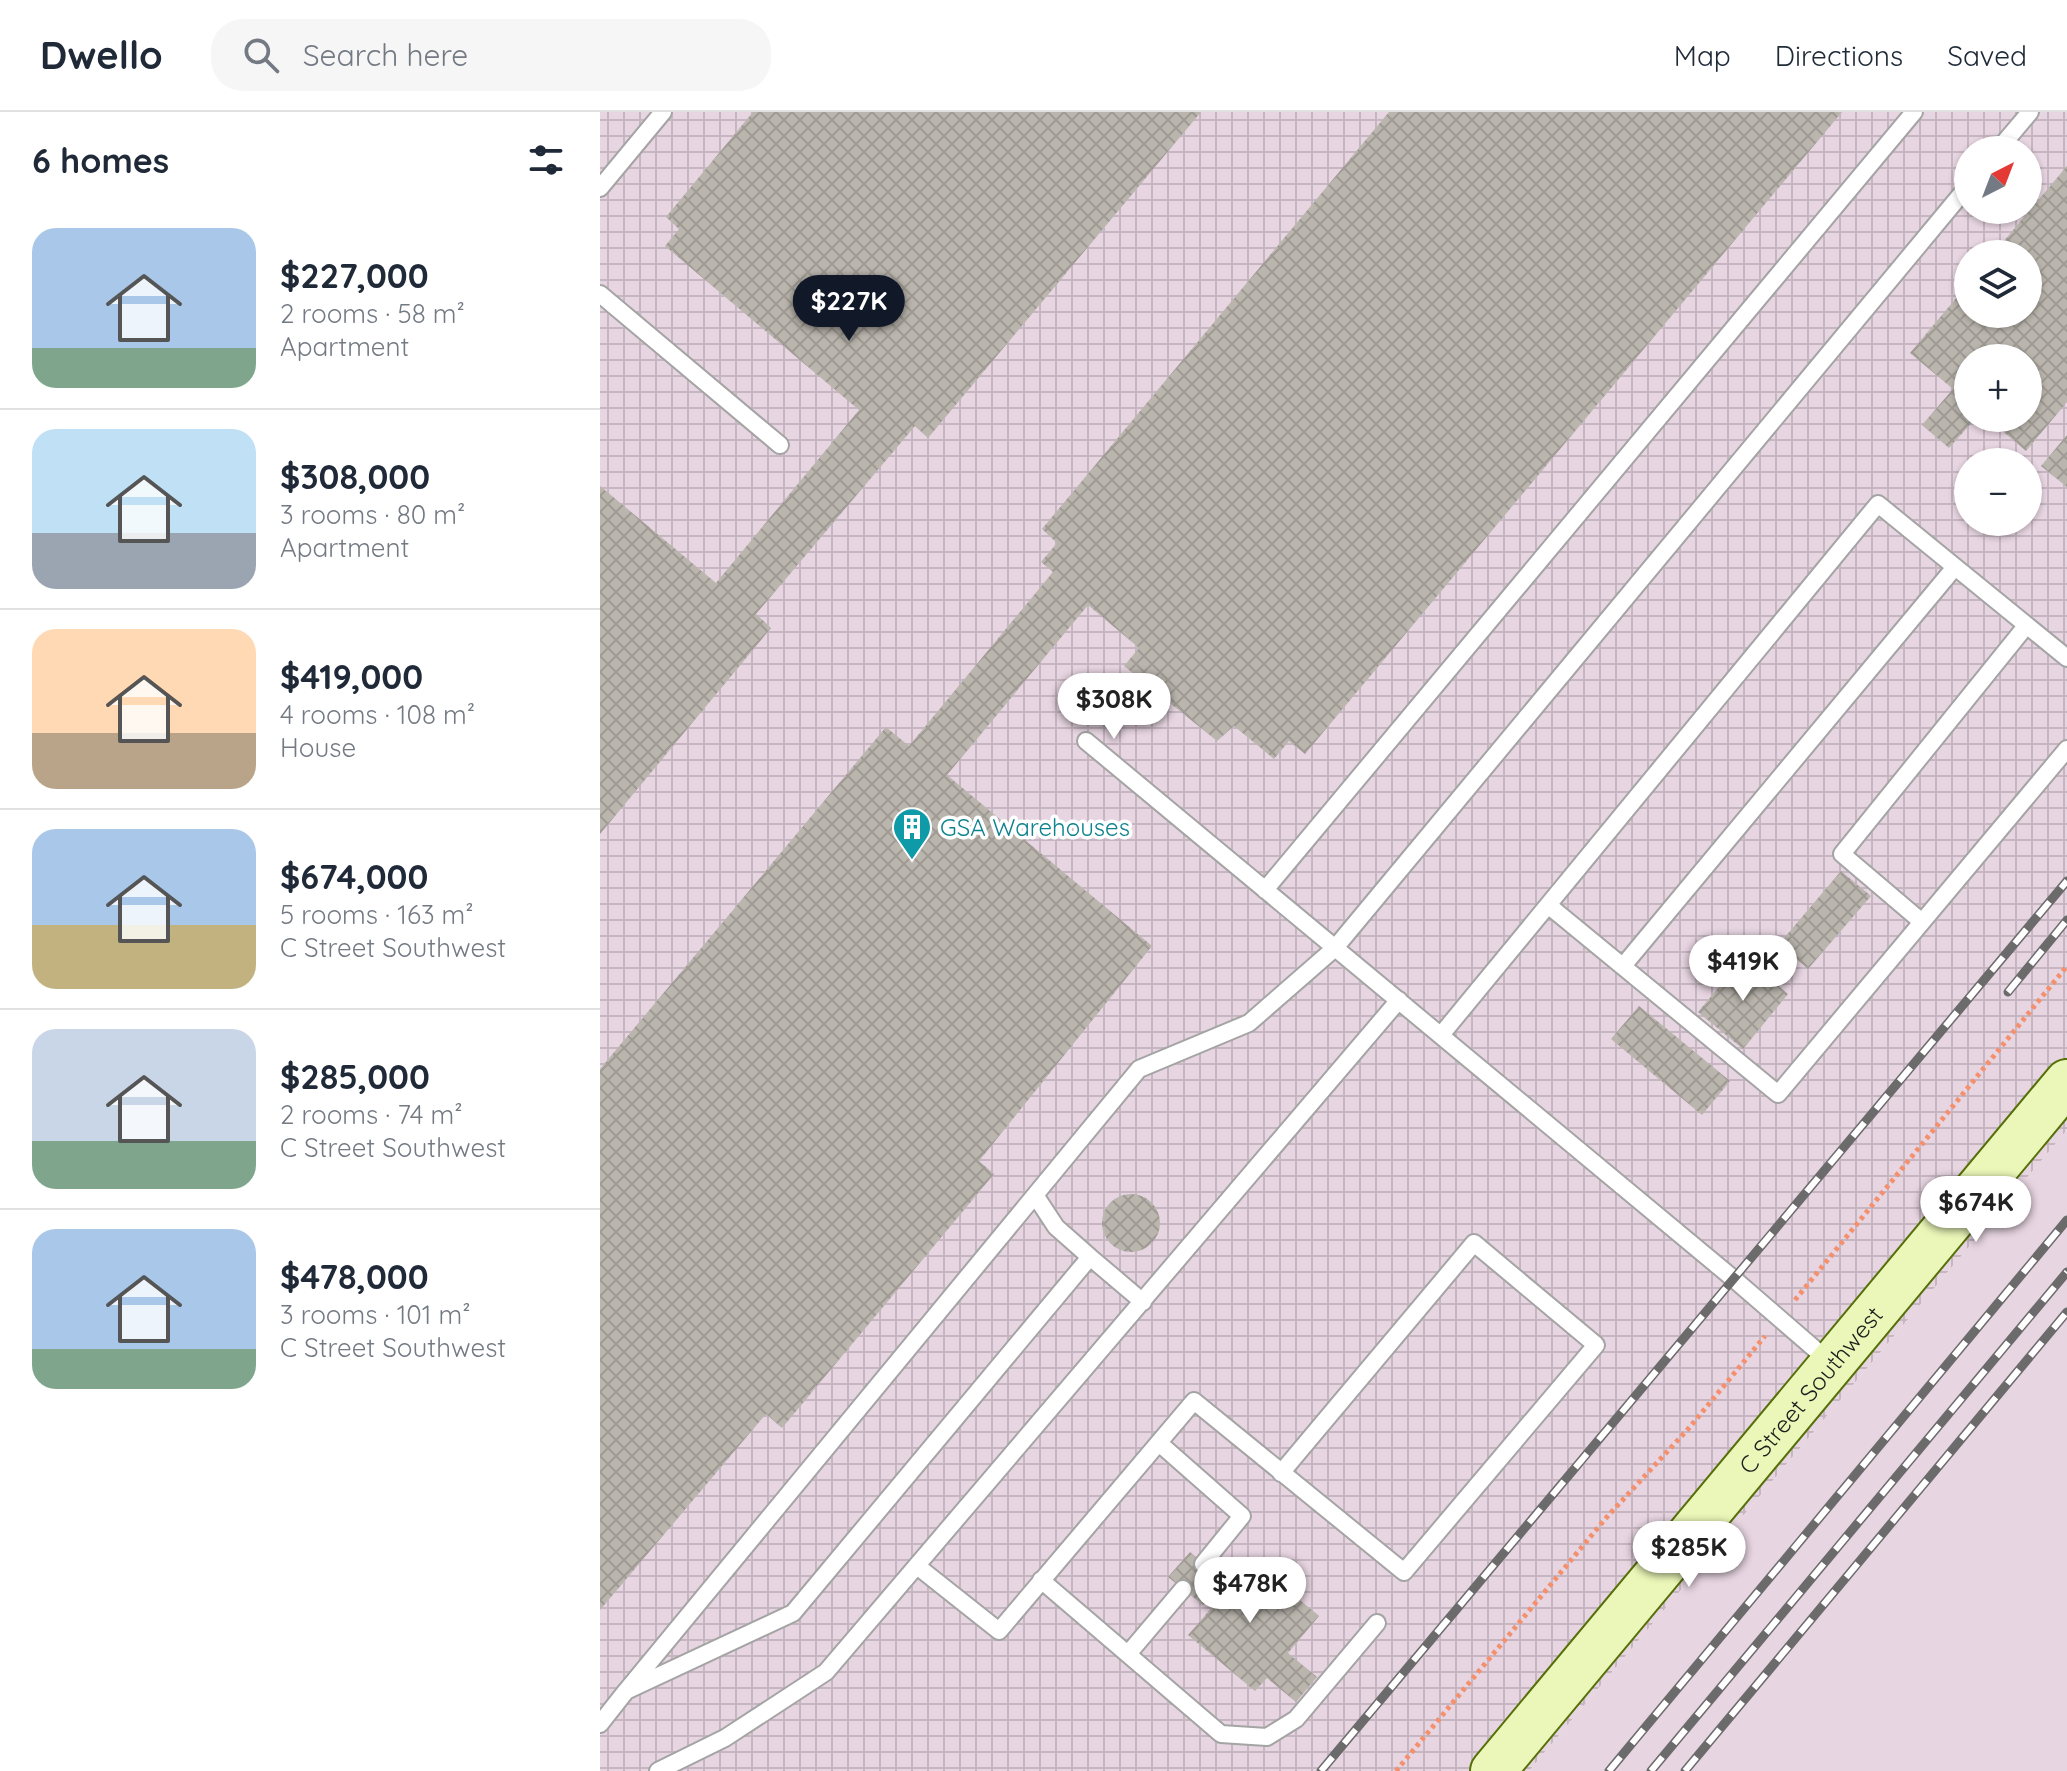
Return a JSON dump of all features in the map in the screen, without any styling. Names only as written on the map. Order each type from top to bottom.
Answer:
[{"type":"main road","name":"C Street Southwest","points":[[1493,1771],[2067,1082]]},
{"type":"lane","points":[[600,188],[663,112]]},
{"type":"lane","points":[[1265,890],[1914,112]]},
{"type":"lane","points":[[2010,136],[2030,112]]},
{"type":"lane","points":[[600,1724],[1139,1069],[1249,1023],[1335,948],[1954,203]]},
{"type":"lane","points":[[600,294],[780,445]]},
{"type":"lane","points":[[1441,1035],[1878,504],[2026,626],[2066,655]]},
{"type":"lane","points":[[1623,966],[1955,567]]},
{"type":"lane","points":[[1922,922],[1842,854],[2026,626]]},
{"type":"lane","points":[[1086,741],[1781,1317],[1832,1364]]},
{"type":"lane","points":[[1548,905],[1778,1094],[2067,749]]},
{"type":"lane","points":[[658,1771],[725,1738],[826,1672],[1399,1000]]},
{"type":"lane","points":[[1035,1195],[1056,1227],[1143,1302]]},
{"type":"lane","points":[[917,1566],[999,1631],[1194,1401],[1281,1473],[1404,1572],[1596,1345],[1474,1243],[1281,1473]]},
{"type":"lane","points":[[626,1691],[793,1613],[1090,1257]]},
{"type":"lane","points":[[1159,1443],[1242,1516],[1203,1564]]},
{"type":"lane","points":[[1041,1580],[1221,1734],[1267,1737],[1296,1719],[1377,1623]]},
{"type":"lane","points":[[1128,1654],[1183,1589]]},
{"type":"path","points":[[1847,1236],[2067,966]]},
{"type":"path","points":[[1396,1771],[1606,1518],[1703,1412]]},
{"type":"shaded area","points":[[600,112],[2067,112],[2067,1130],[1529,1771],[600,1771]]},
{"type":"shaded area","points":[[2067,1130],[2067,1771],[1529,1771]]},
{"type":"building","points":[[753,112],[1201,112],[928,438],[915,426],[756,614],[771,628],[600,834],[600,486],[716,583],[859,410],[665,246],[679,229],[666,217]]},
{"type":"building","name":"GSA Warehouses","points":[[1389,112],[1842,112],[1305,754],[1289,741],[1274,759],[1234,726],[1217,741],[1124,666],[1139,648],[1088,605],[947,775],[1152,946],[979,1161],[994,1174],[782,1428],[766,1414],[600,1610],[600,1069],[886,727],[909,746],[1053,572],[1041,562],[1057,543],[1042,529]]},
{"type":"building","points":[[2067,166],[2067,402],[2042,432],[2042,344],[1954,344],[1954,432],[1963,432],[1949,448],[1922,425],[1953,389],[1910,353],[1954,301],[1954,328],[2042,328],[2042,240],[2005,240],[2018,224],[2042,224],[2042,196]]},
{"type":"building","points":[[2004,432],[2042,432],[2029,448],[2022,448]]},
{"type":"building","points":[[2067,435],[2067,487],[2042,465]]},
{"type":"building","points":[[1841,871],[1871,896],[1808,969],[1779,944]]},
{"type":"building","points":[[1744,957],[1788,994],[1743,1049],[1698,1012]]},
{"type":"building","points":[[1639,1006],[1730,1081],[1702,1115],[1611,1039]]},
{"type":"building","points":[[1131,1194],[1152,1202],[1160,1223],[1152,1244],[1131,1252],[1110,1244],[1102,1223],[1110,1202]]},
{"type":"building","points":[[1190,1552],[1225,1581],[1220,1587],[1224,1591],[1251,1559],[1319,1616],[1288,1653],[1317,1677],[1296,1702],[1267,1678],[1255,1691],[1188,1635],[1214,1605],[1207,1600],[1203,1605],[1168,1577]]},
{"type":"railway","points":[[1321,1771],[2067,881]]},
{"type":"railway","points":[[2008,992],[2067,920]]},
{"type":"railway","points":[[1609,1771],[2067,1220]]},
{"type":"railway","points":[[1651,1771],[2067,1272]]},
{"type":"railway","points":[[1685,1771],[2067,1312]]},
{"type":"place","name":"GSA Warehouses","points":[[912,861]]}]
